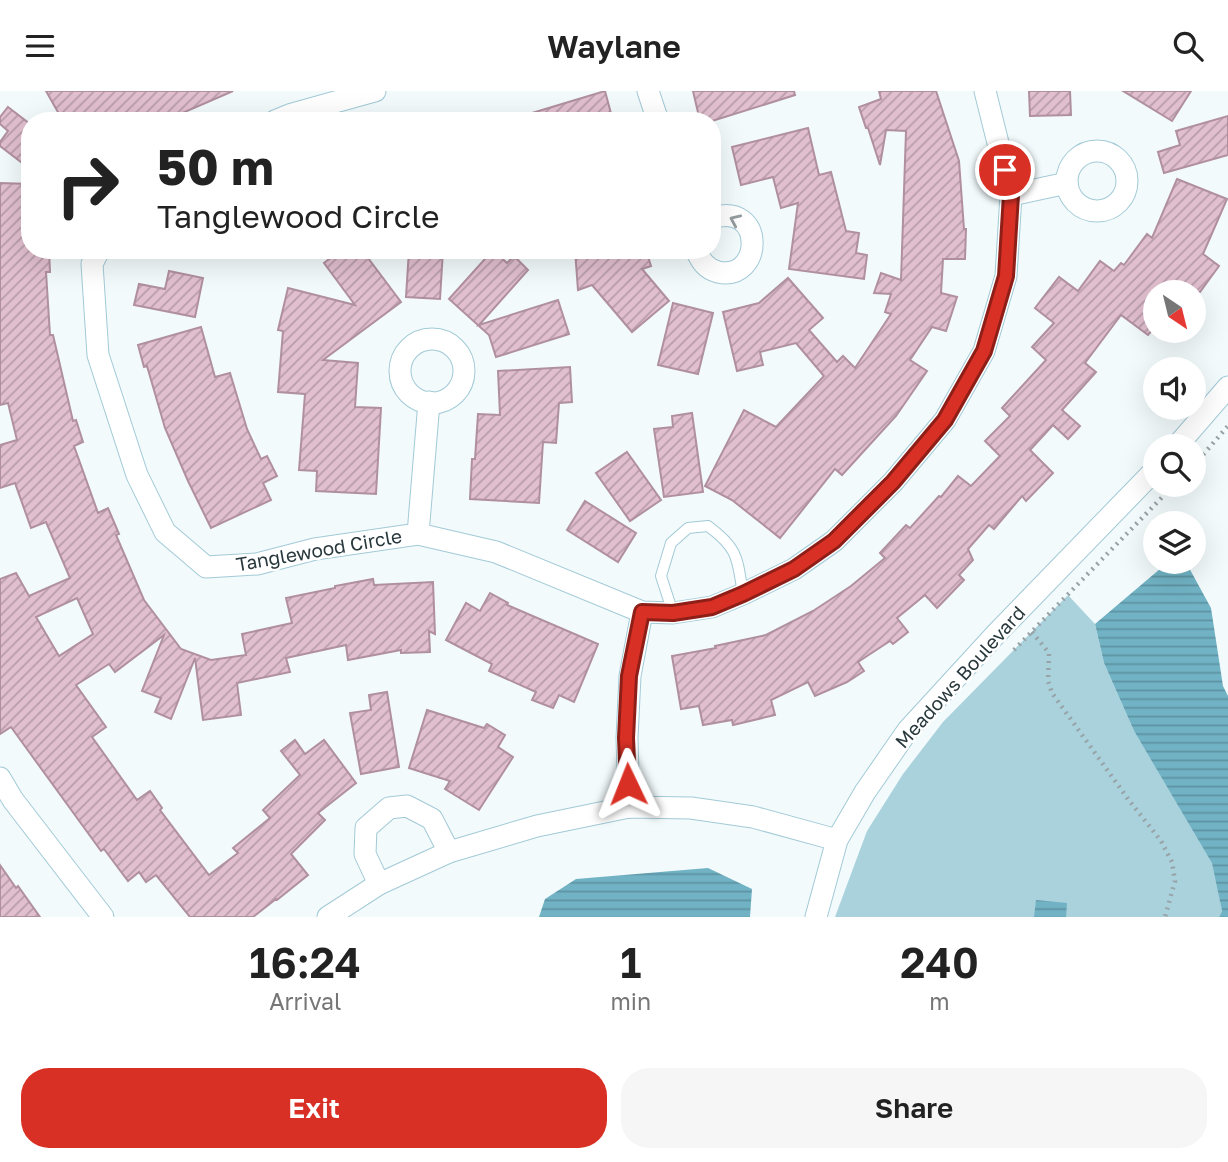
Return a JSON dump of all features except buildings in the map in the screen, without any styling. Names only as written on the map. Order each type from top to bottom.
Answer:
[{"type":"street","points":[[299,112],[375,91]]},
{"type":"street","points":[[648,91],[655,112]]},
{"type":"street","name":"Tanglewood Circle","points":[[94,259],[92,264],[98,355],[137,475],[165,532],[206,567],[257,564],[315,549],[418,534],[496,552],[642,612],[673,613],[712,607],[794,569],[834,541],[893,482],[945,420],[984,351],[1006,276],[1011,195],[985,91]]},
{"type":"street","points":[[1011,195],[1067,183]]},
{"type":"street","points":[[700,259],[706,267],[725,273],[735,271],[750,257],[753,248],[749,229],[733,216],[721,216]]},
{"type":"street","points":[[1187,434],[1228,387]]},
{"type":"street","points":[[418,534],[429,402]]},
{"type":"street","name":"Meadows Boulevard","points":[[816,917],[837,840],[865,792],[908,730],[996,634],[1143,482]]},
{"type":"street","points":[[629,807],[626,738],[629,676],[642,612]]},
{"type":"street","points":[[0,778],[13,800],[103,917]]},
{"type":"street","points":[[379,884],[365,853],[366,828],[389,809],[407,806],[432,819],[449,852]]},
{"type":"street","points":[[328,917],[379,884],[449,852],[537,826],[629,807],[691,808],[754,817],[837,840]]},
{"type":"lane","points":[[673,613],[661,576],[671,543],[688,528],[708,526],[724,538],[736,555],[743,594]]},
{"type":"path","points":[[1206,451],[1228,426]]},
{"type":"path","points":[[1014,650],[1162,497]]},
{"type":"path","points":[[1032,632],[1048,653],[1048,681],[1052,692],[1161,841],[1172,862],[1175,881],[1165,917]]},
{"type":"shaded area","points":[[1154,574],[1192,574],[1211,608],[1223,686],[1228,696],[1228,917],[1219,917],[1222,911],[1212,863],[1134,731],[1104,663],[1095,624]]},
{"type":"shaded area","points":[[1068,595],[1095,624],[1104,663],[1134,731],[1213,863],[1222,911],[1219,917],[835,917],[867,831],[903,774],[943,722]]},
{"type":"shaded area","points":[[708,868],[752,889],[750,917],[539,917],[545,899],[576,879]]},
{"type":"shaded area","points":[[1036,900],[1067,903],[1066,917],[1034,917]]},
{"type":"route","points":[[628,784],[626,738],[629,676],[642,612],[673,613],[712,607],[794,569],[834,541],[893,482],[945,420],[984,351],[1006,276],[1011,195],[1005,170]]}]
